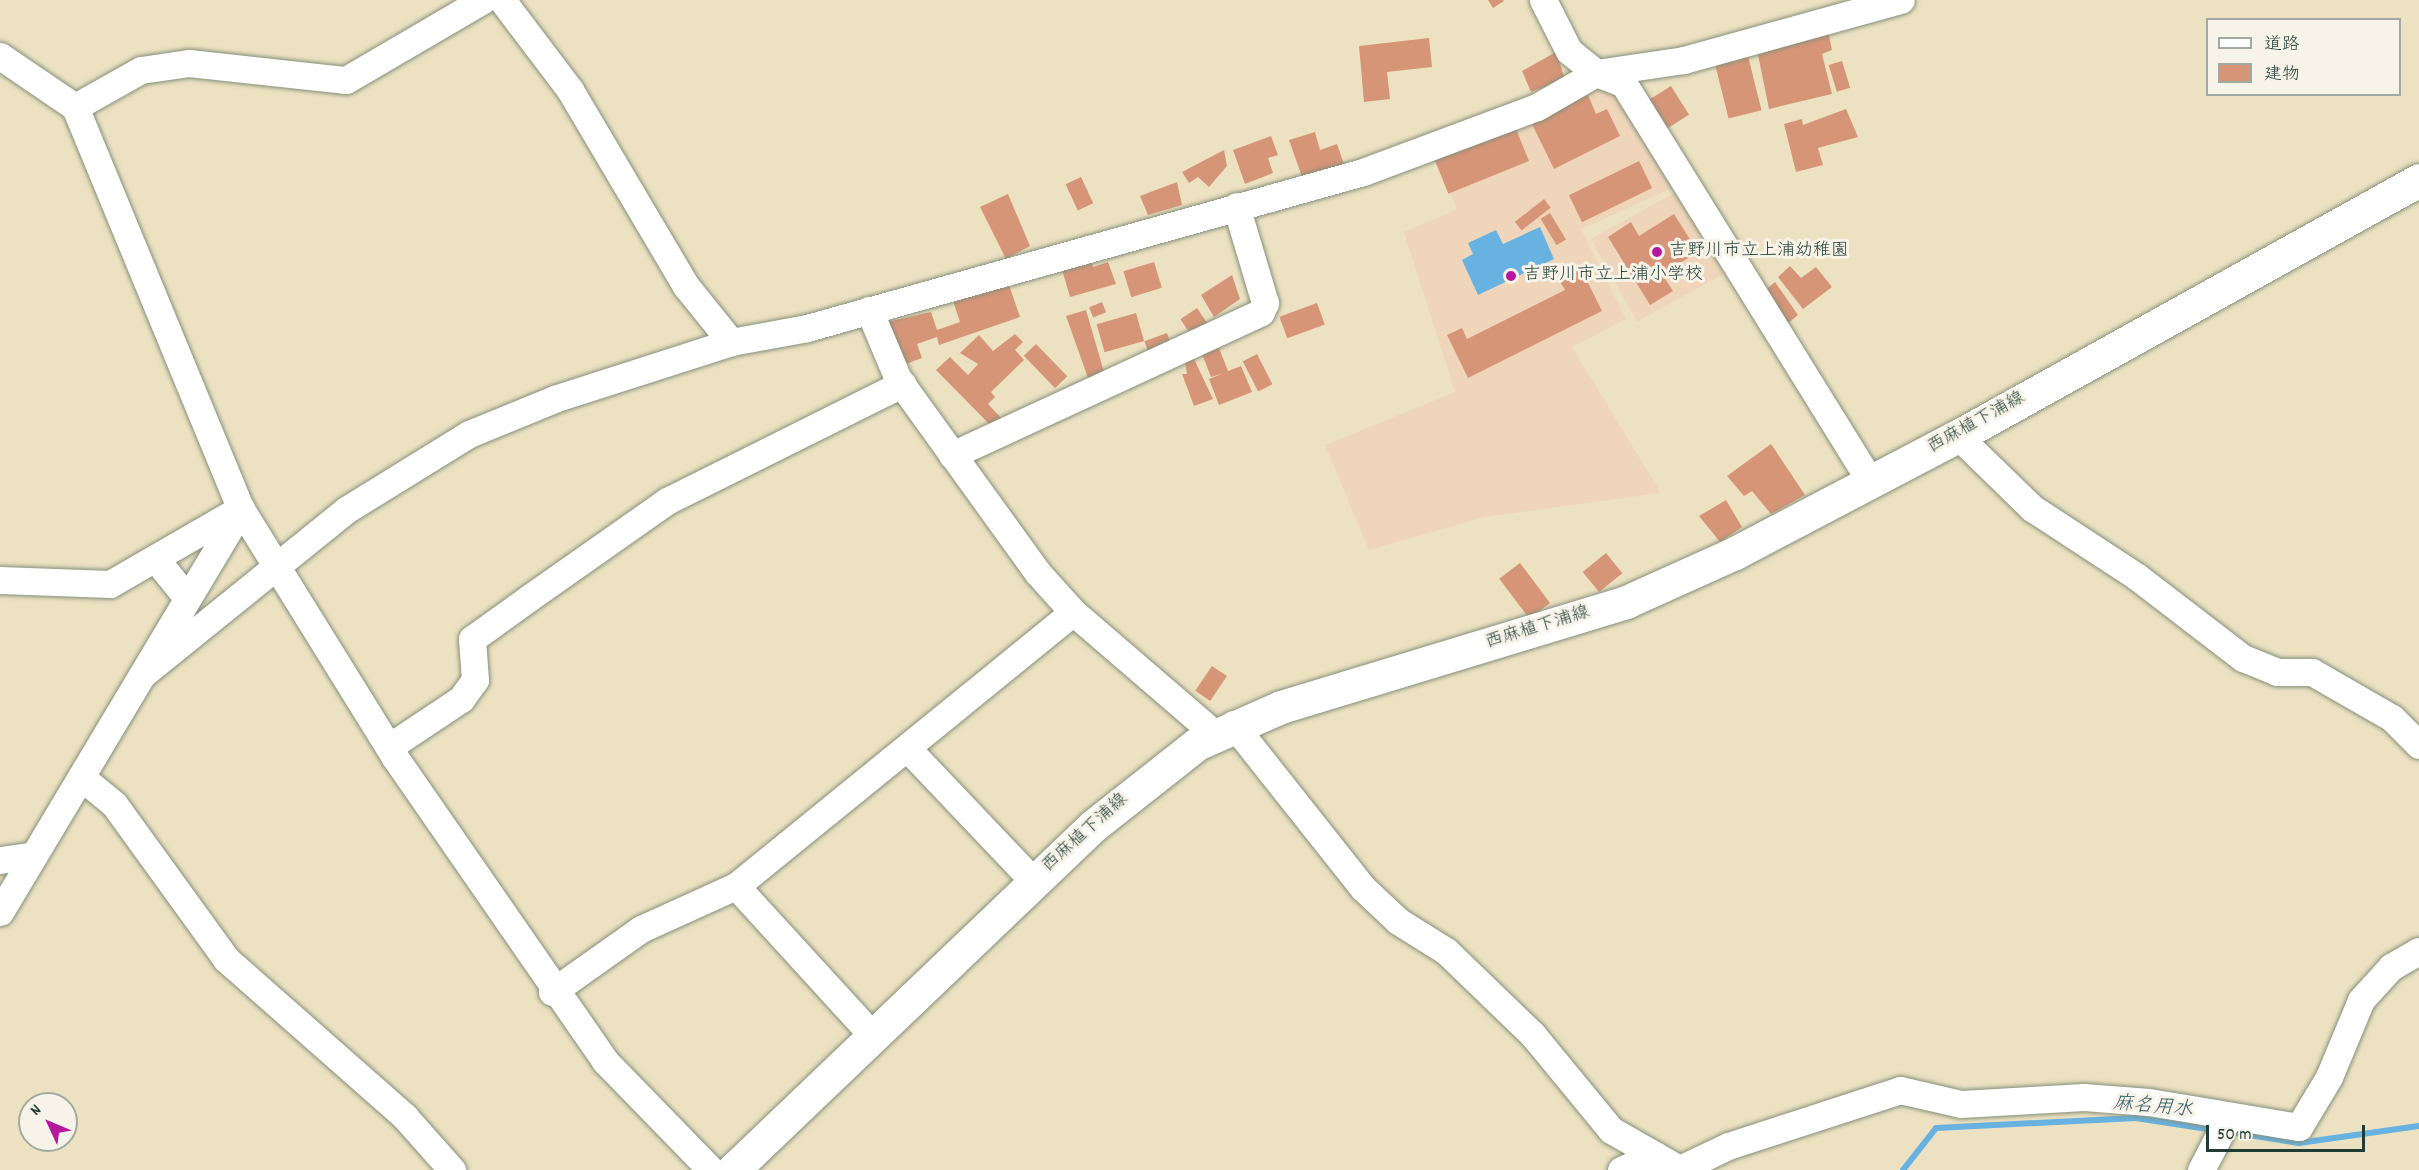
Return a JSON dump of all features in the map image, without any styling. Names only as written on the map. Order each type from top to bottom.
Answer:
[{"type":"main road","name":"西麻植下浦線","points":[[749,1165],[872,1035],[1034,882],[1149,778],[1224,729],[1626,602],[1735,553],[1870,480],[1958,436],[2419,180]]},
{"type":"street","points":[[75,107],[141,70],[189,63],[346,80],[483,0]]},
{"type":"street","points":[[502,0],[570,90],[686,286],[731,342]]},
{"type":"street","points":[[1543,0],[1569,51],[1596,73],[1624,84],[1870,480]]},
{"type":"street","points":[[142,674],[274,563],[346,510],[469,434],[557,398],[731,342],[869,310],[1236,206],[1452,140],[1573,91],[1596,73],[1684,60],[1901,0]]},
{"type":"street","points":[[0,56],[75,107],[241,509],[389,747],[552,992],[605,1061],[711,1170]]},
{"type":"street","points":[[952,455],[1261,312],[1265,303],[1236,206]]},
{"type":"street","points":[[869,310],[902,384],[952,455],[1073,612],[1224,729],[1363,888],[1398,921],[1446,951],[1533,1035],[1611,1130],[1680,1170],[1728,1146],[1900,1090],[1961,1104],[2084,1097],[2149,1102],[2223,1127],[2299,1127],[2329,1077],[2361,1000],[2391,968],[2419,951]]},
{"type":"street","points":[[389,747],[461,699],[475,680],[472,639],[529,598],[667,501],[902,384]]},
{"type":"street","points":[[1958,436],[2032,508],[2136,576],[2243,658],[2277,672],[2312,672],[2392,718],[2419,744]]},
{"type":"street","points":[[0,580],[110,584],[241,509]]},
{"type":"street","points":[[0,912],[241,509]]},
{"type":"street","points":[[155,558],[188,598]]},
{"type":"street","points":[[552,992],[641,929],[736,886],[908,749],[1073,612]]},
{"type":"street","points":[[908,749],[1034,882]]},
{"type":"street","points":[[81,777],[114,804],[225,959],[405,1117],[452,1170]]},
{"type":"street","points":[[0,860],[34,855]]},
{"type":"street","points":[[736,886],[872,1035]]},
{"type":"street","points":[[2200,1170],[2223,1127]]},
{"type":"street","points":[[1621,1170],[1655,1155]]},
{"type":"shaded area","name":"吉野川市立上浦小学校","points":[[1612,81],[1677,186],[1581,229],[1626,319],[1572,347],[1661,493],[1485,517],[1369,550],[1325,445],[1455,392],[1404,232],[1457,209],[1433,154]]},
{"type":"shaded area","name":"吉野川市立上浦幼稚園","points":[[1681,189],[1727,272],[1637,322],[1591,239]]},
{"type":"water","points":[[1540,227],[1554,259],[1478,295],[1462,260],[1473,254],[1468,243],[1496,230],[1503,244]]},
{"type":"building","points":[[1488,0],[1503,0],[1504,1],[1493,8]]},
{"type":"building","points":[[1828,31],[1832,50],[1822,54],[1832,94],[1769,109],[1757,50]]},
{"type":"building","points":[[1429,38],[1432,67],[1387,72],[1390,99],[1364,102],[1359,46]]},
{"type":"building","points":[[1556,52],[1565,79],[1531,92],[1522,71]]},
{"type":"building","points":[[1747,52],[1762,110],[1729,118],[1714,60]]},
{"type":"building","points":[[1842,61],[1850,88],[1837,92],[1829,65]]},
{"type":"building","points":[[1671,86],[1689,115],[1664,131],[1646,102]]},
{"type":"building","points":[[1588,95],[1596,114],[1607,109],[1620,136],[1554,169],[1531,122]]},
{"type":"building","points":[[1846,109],[1858,137],[1818,148],[1823,165],[1796,172],[1784,124],[1802,119],[1803,125]]},
{"type":"building","points":[[1514,124],[1529,161],[1448,194],[1433,157]]},
{"type":"building","points":[[1315,132],[1320,150],[1337,144],[1344,164],[1302,177],[1289,140]]},
{"type":"building","points":[[1271,136],[1278,155],[1268,158],[1273,173],[1245,184],[1233,150]]},
{"type":"building","points":[[1224,150],[1227,166],[1209,187],[1198,177],[1189,183],[1182,172]]},
{"type":"building","points":[[1639,161],[1652,188],[1582,222],[1569,195]]},
{"type":"building","points":[[1081,177],[1093,203],[1078,210],[1066,184]]},
{"type":"building","points":[[1177,182],[1182,205],[1148,215],[1140,196]]},
{"type":"building","points":[[1008,194],[1030,246],[1006,259],[980,207]]},
{"type":"building","points":[[1544,199],[1551,208],[1522,230],[1515,222]]},
{"type":"building","points":[[1550,213],[1566,240],[1557,245],[1541,219]]},
{"type":"building","points":[[1674,214],[1698,252],[1662,274],[1673,291],[1650,305],[1608,237],[1631,222],[1639,236]]},
{"type":"building","points":[[1091,258],[1093,267],[1108,262],[1116,284],[1070,297],[1061,266]]},
{"type":"building","points":[[1154,262],[1162,288],[1131,297],[1123,271]]},
{"type":"building","points":[[1790,266],[1801,278],[1816,267],[1832,287],[1803,309],[1778,277]]},
{"type":"building","points":[[1581,269],[1602,311],[1468,378],[1447,335],[1462,328],[1467,339],[1565,290],[1559,280]]},
{"type":"building","points":[[1232,275],[1240,299],[1214,317],[1201,295]]},
{"type":"building","points":[[1775,282],[1798,315],[1786,325],[1764,291]]},
{"type":"building","points":[[1009,285],[1020,317],[939,345],[937,337],[917,344],[922,358],[898,367],[883,323],[931,312],[937,330],[960,322],[953,301]]},
{"type":"building","points":[[1102,302],[1106,312],[1093,317],[1089,307]]},
{"type":"building","points":[[1317,303],[1325,325],[1287,338],[1279,317]]},
{"type":"building","points":[[1197,308],[1209,326],[1193,337],[1180,319]]},
{"type":"building","points":[[1086,310],[1104,372],[1088,378],[1066,316]]},
{"type":"building","points":[[1136,313],[1144,341],[1105,352],[1097,324]]},
{"type":"building","points":[[1167,333],[1174,352],[1151,360],[1144,341]]},
{"type":"building","points":[[1015,334],[1023,342],[1015,350],[1024,360],[991,392],[995,397],[988,404],[1004,421],[995,430],[936,370],[950,357],[968,375],[978,364],[960,353],[979,335],[993,351]]},
{"type":"building","points":[[1036,344],[1067,376],[1055,388],[1024,356]]},
{"type":"building","points":[[1219,348],[1228,371],[1241,366],[1252,392],[1219,405],[1209,379],[1224,373],[1211,377],[1202,354]]},
{"type":"building","points":[[1257,354],[1272,384],[1258,392],[1243,361]]},
{"type":"building","points":[[1193,357],[1213,399],[1194,406],[1182,374],[1187,374],[1185,361]]},
{"type":"building","points":[[1771,444],[1805,495],[1771,514],[1752,491],[1744,496],[1727,476]]},
{"type":"building","points":[[1726,500],[1742,527],[1720,542],[1699,516]]},
{"type":"building","points":[[1606,553],[1622,573],[1599,592],[1583,572]]},
{"type":"building","points":[[1520,563],[1550,603],[1529,619],[1499,579]]},
{"type":"building","points":[[1212,666],[1227,676],[1210,701],[1195,691]]},
{"type":"waterway","name":"麻名用水","points":[[1903,1170],[1936,1128],[2136,1118],[2214,1130]]},
{"type":"waterway","name":"麻名用水","points":[[2230,1132],[2299,1143],[2419,1126]]},
{"type":"place","name":"吉野川市立上浦幼稚園","points":[[1657,252]]},
{"type":"place","name":"吉野川市立上浦小学校","points":[[1511,276]]}]
